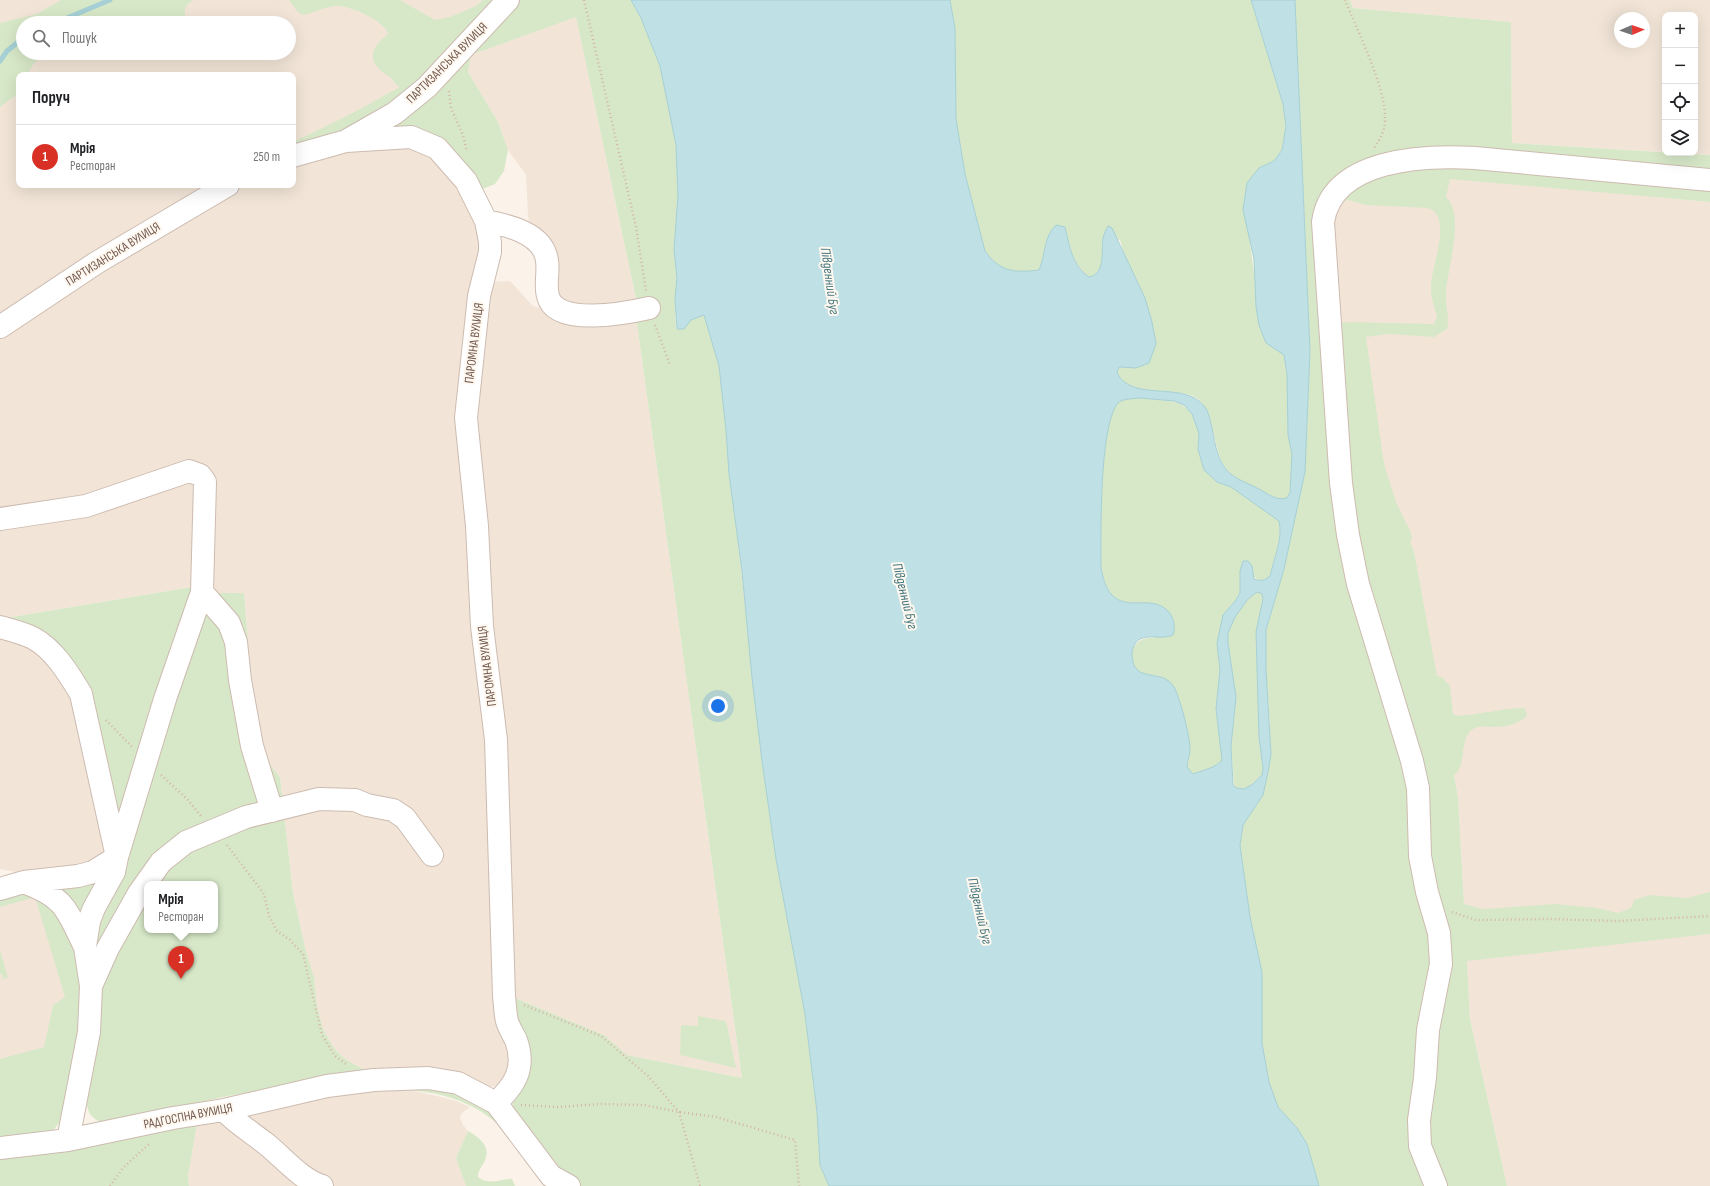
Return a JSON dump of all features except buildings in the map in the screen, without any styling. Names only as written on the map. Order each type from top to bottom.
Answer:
[{"type":"street","name":"ПАРТИЗАНСЬКА ВУЛИЦЯ","points":[[296,155],[346,141],[395,113],[427,87],[508,0]]},
{"type":"street","name":"ПАРОМНА ВУЛИЦЯ","points":[[346,141],[411,137],[437,148],[466,181],[486,221],[490,252],[479,296],[466,418],[477,526],[482,626],[496,740],[504,996],[507,1021],[519,1053],[519,1072],[514,1084],[496,1103]]},
{"type":"street","points":[[1436,1186],[1420,1146],[1419,1120],[1425,1078],[1428,1030],[1441,964],[1438,933],[1420,856],[1418,788],[1412,761],[1358,584],[1348,535],[1341,484],[1322,222],[1326,206],[1336,190],[1356,175],[1385,165],[1430,158],[1475,158],[1710,180]]},
{"type":"street","name":"ПАРТИЗАНСЬКА ВУЛИЦЯ","points":[[0,327],[96,263],[223,188]]},
{"type":"street","points":[[486,221],[519,231],[530,236],[539,244],[545,253],[548,265],[548,296],[557,308],[570,314],[581,315],[620,314],[649,308]]},
{"type":"street","points":[[0,519],[86,506],[189,472],[200,476],[205,482],[202,592],[165,698],[117,857],[114,872],[94,908],[89,921],[84,946]]},
{"type":"street","points":[[202,592],[229,623],[236,642],[240,680],[252,746],[272,811]]},
{"type":"street","points":[[0,627],[33,638],[46,647],[70,676],[81,694],[117,857]]},
{"type":"street","points":[[148,881],[161,862],[186,842],[246,818],[320,799],[355,800],[367,805],[393,810],[405,818],[432,855]]},
{"type":"street","points":[[0,888],[24,882],[78,876],[93,872],[117,857]]},
{"type":"street","points":[[0,876],[24,882],[53,895],[68,912],[84,946],[91,986],[89,1032],[68,1140]]},
{"type":"street","points":[[91,986],[108,948],[144,886]]},
{"type":"street","name":"РАДГОСПНА ВУЛИЦЯ","points":[[0,1148],[68,1140],[173,1118],[224,1110],[327,1086],[374,1080],[428,1078],[458,1083],[496,1103]]},
{"type":"street","points":[[496,1103],[559,1183]]},
{"type":"street","points":[[224,1110],[235,1121],[260,1139],[307,1178],[322,1186]]},
{"type":"path","points":[[584,0],[636,227],[649,308],[670,365]]},
{"type":"path","points":[[1345,0],[1382,94],[1385,110],[1386,120],[1383,134],[1372,152]]},
{"type":"path","points":[[449,90],[451,108],[463,135],[468,155],[466,181]]},
{"type":"path","points":[[103,717],[146,762],[187,799],[215,831],[264,894],[269,916],[277,931],[290,940],[303,954],[322,1035],[335,1056],[349,1066]]},
{"type":"path","points":[[1432,907],[1476,920],[1548,919],[1618,921],[1710,916]]},
{"type":"path","points":[[504,996],[561,1021],[601,1036],[648,1076],[679,1112],[700,1186]]},
{"type":"path","points":[[496,1103],[559,1107],[600,1104],[644,1105],[679,1112],[716,1116],[796,1140],[799,1186]]},
{"type":"path","points":[[110,1186],[123,1168],[155,1139],[173,1118]]},
{"type":"shaded area","points":[[0,0],[505,0],[441,66],[296,149],[296,72],[16,72],[16,188],[213,188],[0,320]]},
{"type":"shaded area","points":[[1350,0],[1710,0],[1710,155],[1698,154],[1698,12],[1662,12],[1662,152],[1512,143],[1511,22],[1353,8]]},
{"type":"shaded area","points":[[576,16],[638,308],[560,307],[530,226],[528,216],[526,175],[508,150],[498,122],[468,72],[471,55]]},
{"type":"shaded area","points":[[422,146],[458,180],[479,234],[478,274],[468,346],[485,698],[515,1072],[497,1087],[363,1069],[345,1059],[334,1048],[323,1029],[317,1006],[314,977],[306,953],[293,893],[280,777],[257,749],[244,593],[211,593],[209,474],[0,515],[0,334],[121,257],[240,188],[296,188],[296,163],[335,151]]},
{"type":"shaded area","points":[[1450,178],[1710,202],[1710,1186],[1507,1186],[1470,1019],[1458,797],[1414,551],[1388,498],[1336,330],[1332,206],[1348,200],[1444,201]]},
{"type":"shaded area","points":[[510,281],[533,306],[564,316],[636,317],[742,1078],[627,1055],[604,1035],[508,995],[473,451],[491,282]]},
{"type":"shaded area","points":[[196,478],[198,586],[0,619],[0,524]]},
{"type":"shaded area","points":[[0,631],[42,650],[81,710],[106,854],[98,865],[22,873],[0,869]]},
{"type":"shaded area","points":[[39,890],[85,977],[0,1143],[0,892]]},
{"type":"shaded area","points":[[388,1089],[414,1091],[437,1096],[456,1101],[470,1107],[463,1112],[460,1117],[463,1125],[468,1131],[456,1158],[466,1186],[189,1186],[188,1176],[197,1124],[299,1099]]},
{"type":"green space","points":[[61,0],[193,0],[186,7],[185,16],[29,16],[37,14]]},
{"type":"green space","points":[[289,0],[400,0],[435,20],[450,17],[476,6],[483,0],[631,0],[641,18],[660,66],[676,145],[678,195],[674,250],[677,278],[675,299],[676,329],[684,329],[691,320],[704,315],[719,366],[762,761],[776,859],[805,1014],[817,1112],[820,1165],[829,1186],[581,1186],[560,1168],[514,1108],[512,1102],[508,995],[604,1035],[627,1055],[742,1078],[636,317],[638,308],[576,17],[471,55],[468,72],[498,122],[508,150],[504,171],[495,184],[480,190],[446,147],[296,151],[296,141],[347,116],[400,87],[392,78],[381,71],[373,59],[374,50],[378,43],[388,33],[380,23],[356,10],[341,6],[322,9],[302,15]]},
{"type":"green space","points":[[950,0],[1251,0],[1283,104],[1286,126],[1282,149],[1274,161],[1259,168],[1250,243],[1255,280],[1256,307],[1284,355],[1287,374],[1288,435],[1292,454],[1290,493],[1287,498],[1281,499],[1273,497],[1245,483],[1227,470],[1220,456],[1209,416],[1200,400],[1184,393],[1151,391],[1131,386],[1123,381],[1117,373],[1119,367],[1136,368],[1145,298],[1126,260],[1120,240],[1103,236],[1101,266],[1094,275],[1089,277],[1079,268],[1076,262],[1070,248],[1065,227],[1046,241],[1043,262],[1039,270],[1008,270],[996,263],[985,251],[965,174],[956,119],[955,28]]},
{"type":"green space","points":[[1295,0],[1350,0],[1353,8],[1511,22],[1512,143],[1662,152],[1662,156],[1710,155],[1710,176],[1413,162],[1710,183],[1710,202],[1450,179],[1446,197],[1452,205],[1455,216],[1455,229],[1446,293],[1448,320],[1447,329],[1434,337],[1389,334],[1366,337],[1384,464],[1396,502],[1411,533],[1412,540],[1410,542],[1414,551],[1437,676],[1442,677],[1450,686],[1453,713],[1456,716],[1516,708],[1524,708],[1527,713],[1526,717],[1511,725],[1498,727],[1483,726],[1475,728],[1468,733],[1464,745],[1461,765],[1454,775],[1458,797],[1464,904],[1483,909],[1555,904],[1597,908],[1618,913],[1631,908],[1634,900],[1650,895],[1687,898],[1710,892],[1710,934],[1467,961],[1470,1019],[1507,1186],[1319,1186],[1307,1144],[1297,1128],[1278,1107],[1269,1082],[1262,1043],[1262,972],[1250,917],[1240,845],[1243,825],[1263,795],[1270,726],[1266,670],[1266,630],[1284,569],[1307,431],[1310,351]],"holes":[[[1348,200],[1366,205],[1428,208],[1435,213],[1439,221],[1440,231],[1431,284],[1437,317],[1434,324],[1340,323],[1332,206]]]},
{"type":"green space","points":[[16,19],[16,60],[38,60],[34,63],[29,72],[16,72],[16,95],[0,107],[0,23]]},
{"type":"green space","points":[[1140,398],[1169,401],[1184,406],[1195,420],[1199,431],[1198,450],[1217,482],[1231,487],[1273,516],[1279,521],[1280,528],[1279,542],[1270,576],[1265,580],[1259,581],[1253,576],[1252,566],[1240,571],[1240,593],[1230,606],[1218,655],[1220,670],[1216,709],[1222,760],[1212,767],[1193,774],[1187,767],[1190,749],[1180,705],[1155,675],[1137,671],[1131,659],[1131,653],[1137,643],[1148,638],[1154,638],[1151,603],[1130,603],[1117,599],[1108,588],[1101,568],[1102,483],[1107,435],[1111,417],[1119,402],[1128,399]]},
{"type":"green space","points":[[198,586],[211,593],[244,593],[257,749],[280,777],[293,893],[306,952],[314,977],[317,1006],[323,1029],[334,1048],[345,1059],[363,1069],[379,1073],[283,1086],[223,1097],[109,1124],[97,1120],[90,1114],[87,1106],[86,1094],[96,1000],[50,888],[98,865],[106,854],[86,727],[57,668],[0,619]]},
{"type":"green space","points":[[1257,592],[1262,594],[1263,599],[1256,632],[1259,737],[1263,768],[1262,775],[1253,784],[1244,789],[1236,788],[1234,785],[1231,746],[1236,697],[1228,643],[1228,633],[1235,617],[1248,599]]},
{"type":"green space","points":[[12,890],[53,898],[82,955],[86,1013],[65,1115],[52,1132],[0,1143],[0,1059],[44,1047],[53,1005],[65,997],[35,897],[0,907],[0,892]]},
{"type":"green space","points":[[0,950],[8,978],[3,979],[2,974],[0,974]]},
{"type":"green space","points":[[698,1016],[726,1021],[736,1068],[680,1055],[681,1025],[698,1026]]},
{"type":"green space","points":[[370,1086],[449,1090],[487,1106],[554,1186],[544,1186],[508,1135],[494,1121],[471,1106],[447,1097],[421,1092],[394,1090],[341,1095],[197,1124],[188,1176],[189,1186],[0,1186],[0,1150]]},
{"type":"green space","points":[[468,1131],[482,1141],[487,1153],[478,1177],[482,1180],[490,1182],[512,1179],[515,1186],[466,1186],[456,1158]]},
{"type":"water","name":"Південний Буг","points":[[631,0],[950,0],[955,28],[956,119],[965,174],[985,251],[996,263],[1008,270],[1039,270],[1047,241],[1052,230],[1056,225],[1065,227],[1075,262],[1089,277],[1094,275],[1100,267],[1102,261],[1103,236],[1108,226],[1112,228],[1145,298],[1152,322],[1156,344],[1149,363],[1136,368],[1119,367],[1117,373],[1124,382],[1134,387],[1146,390],[1184,394],[1195,398],[1207,411],[1220,460],[1227,471],[1238,479],[1272,496],[1283,499],[1287,498],[1290,493],[1292,454],[1288,435],[1287,374],[1284,355],[1266,343],[1259,325],[1256,307],[1254,259],[1243,210],[1247,183],[1259,168],[1274,161],[1282,150],[1286,126],[1283,104],[1251,0],[1295,0],[1310,351],[1305,472],[1284,569],[1266,630],[1266,670],[1271,754],[1268,772],[1263,795],[1243,825],[1240,845],[1250,917],[1262,972],[1262,1043],[1269,1082],[1278,1107],[1297,1128],[1307,1144],[1319,1186],[829,1186],[820,1165],[817,1112],[805,1014],[776,859],[762,761],[752,678],[742,571],[729,474],[719,366],[704,315],[691,320],[684,329],[677,329],[675,299],[677,278],[674,250],[678,195],[676,145],[660,66],[641,18]],"holes":[[[1140,398],[1174,401],[1184,405],[1192,414],[1199,433],[1198,449],[1204,470],[1217,482],[1231,487],[1279,521],[1280,528],[1278,548],[1270,576],[1263,580],[1254,579],[1252,566],[1248,561],[1243,561],[1240,571],[1240,593],[1223,615],[1217,643],[1220,670],[1216,709],[1222,760],[1213,767],[1193,774],[1187,767],[1190,749],[1187,727],[1174,687],[1169,681],[1163,678],[1137,670],[1132,655],[1134,646],[1140,639],[1173,635],[1174,623],[1170,613],[1166,609],[1155,604],[1129,603],[1115,598],[1104,582],[1101,568],[1102,483],[1104,458],[1111,417],[1119,402]],[[1257,592],[1262,594],[1263,599],[1256,632],[1259,737],[1263,768],[1262,775],[1253,784],[1244,789],[1236,788],[1233,785],[1231,746],[1236,697],[1228,643],[1228,633],[1235,617],[1248,599]]]},
{"type":"waterway","points":[[72,16],[110,0]]},
{"type":"waterway","points":[[0,61],[7,51],[16,44]]},
{"type":"place","name":"Мрія","points":[[181,979]]}]
